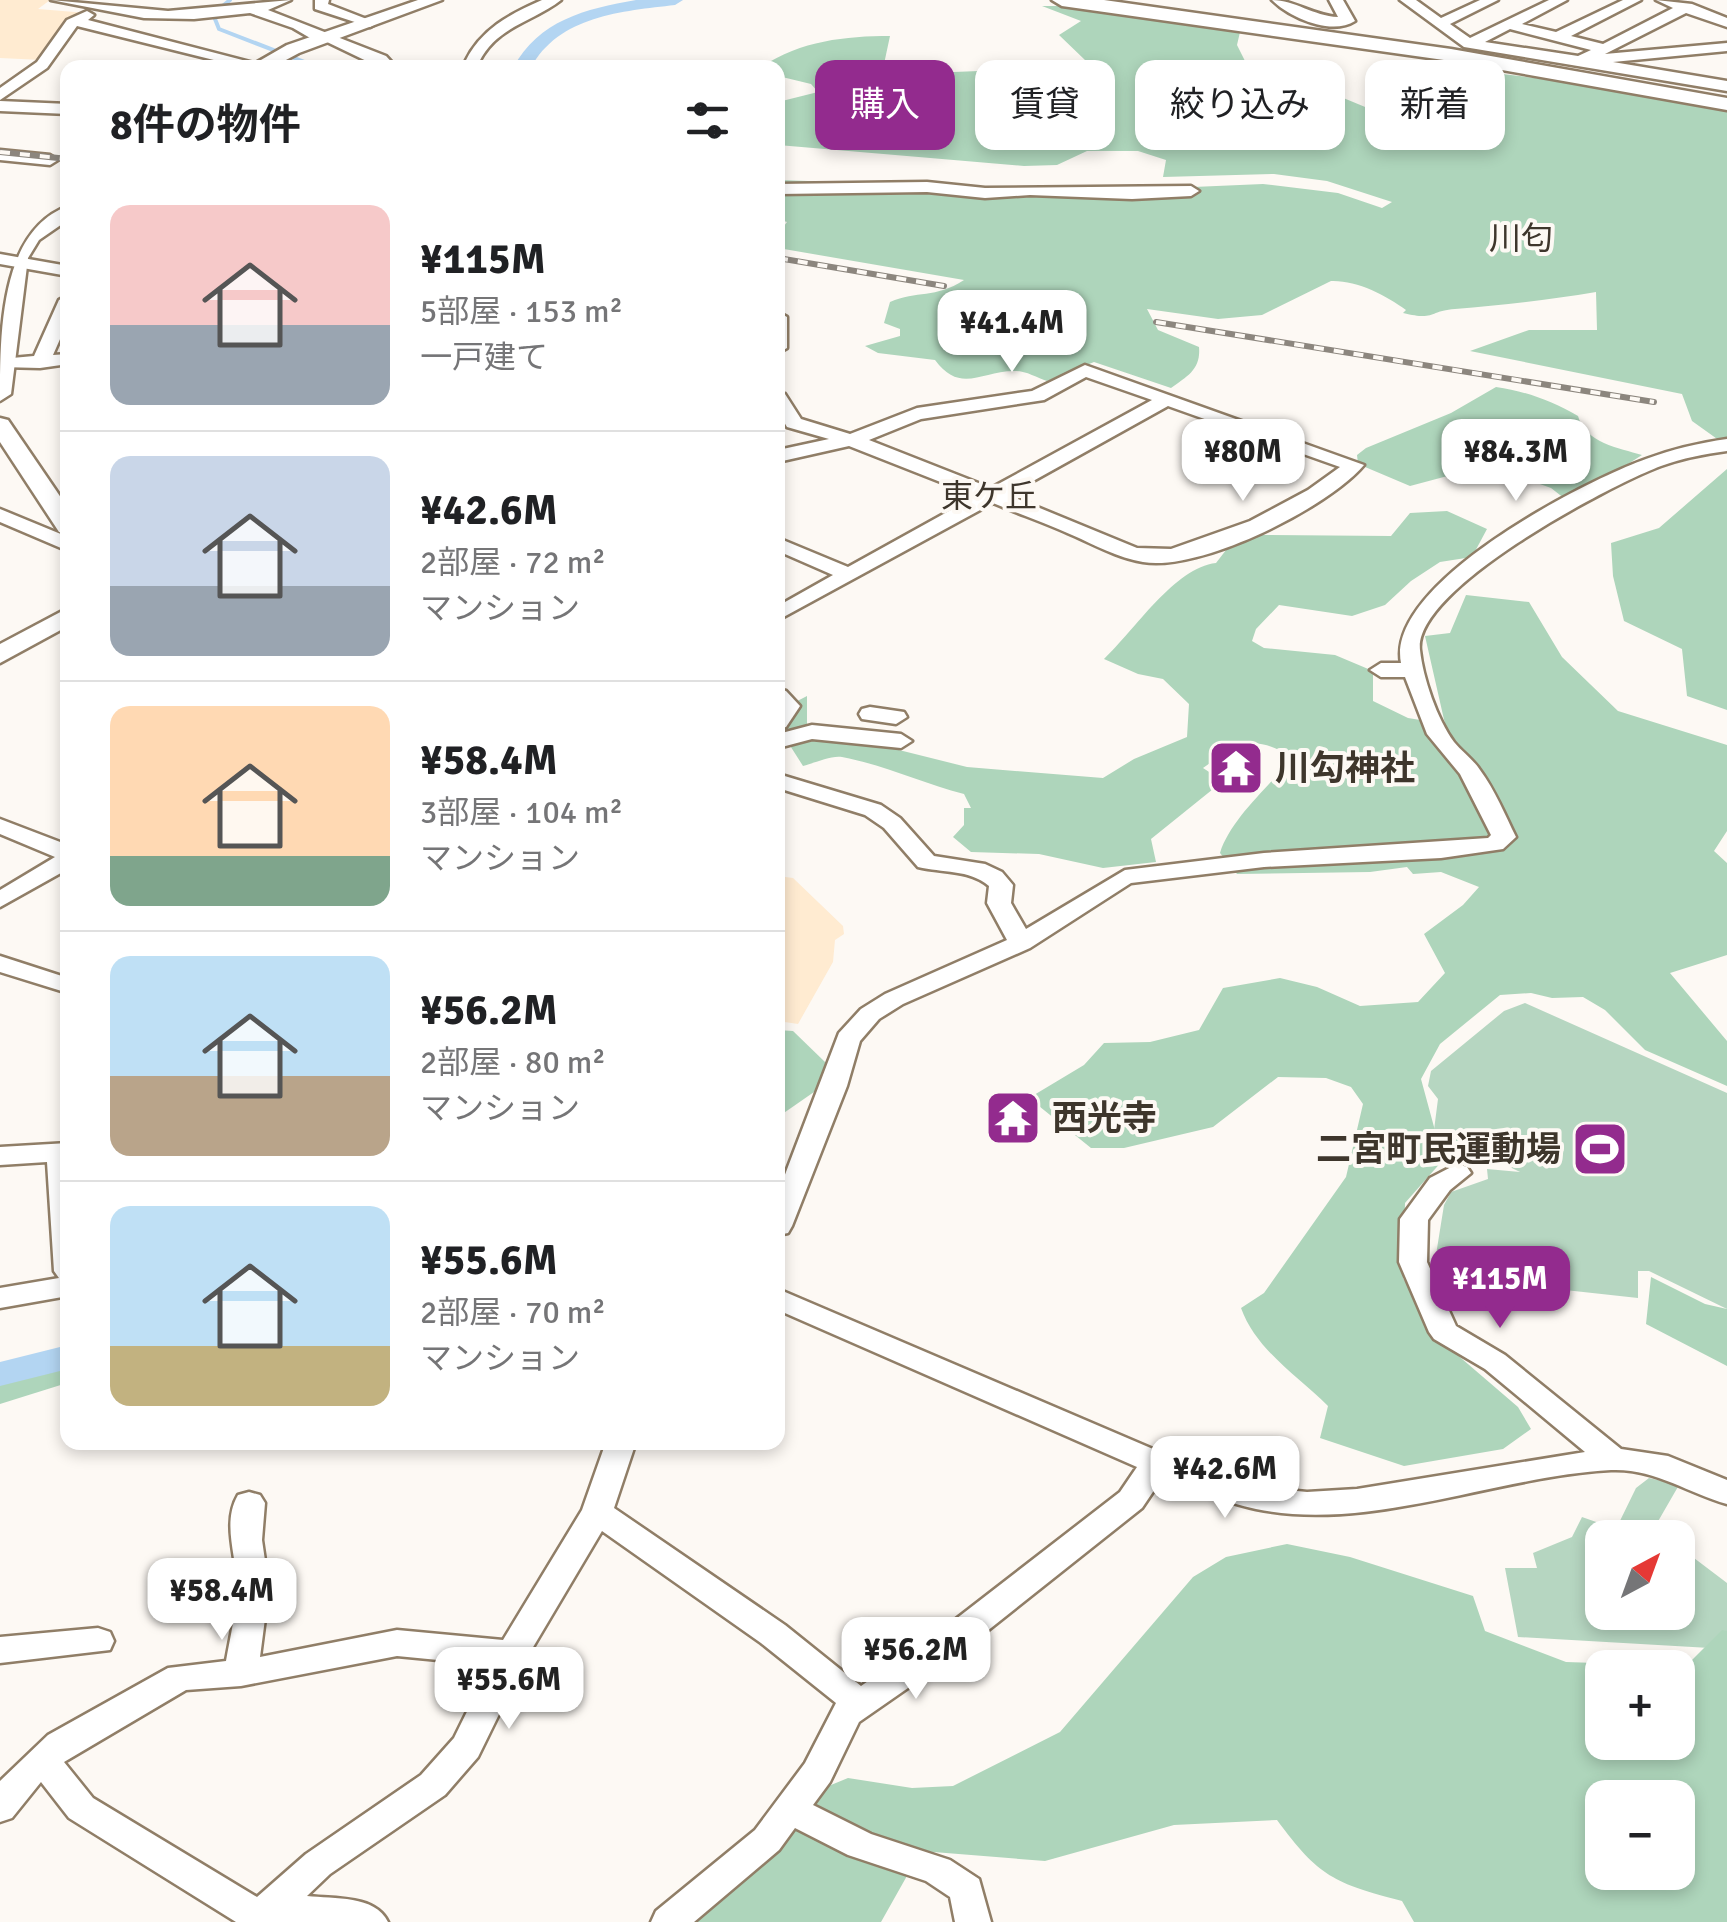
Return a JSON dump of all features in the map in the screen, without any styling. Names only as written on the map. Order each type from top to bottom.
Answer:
[{"type":"highway","points":[[1062,0],[1451,55],[1727,101]]},
{"type":"highway","points":[[1096,0],[1437,48],[1727,101]]},
{"type":"main road","points":[[271,60],[434,0]]},
{"type":"main road","points":[[0,394],[8,363],[8,261],[60,218]]},
{"type":"main road","points":[[1,430],[60,515]]},
{"type":"main road","points":[[0,654],[60,620]]},
{"type":"street","points":[[58,0],[155,17],[284,0]]},
{"type":"street","points":[[0,95],[42,65],[75,21],[124,0]]},
{"type":"street","points":[[322,0],[320,6],[370,23]]},
{"type":"street","points":[[473,60],[488,38],[516,18],[554,0]]},
{"type":"street","points":[[1279,0],[1296,14],[1322,22],[1348,21],[1336,0]]},
{"type":"street","points":[[1439,24],[1491,0]]},
{"type":"street","points":[[1469,44],[1560,0]]},
{"type":"street","points":[[1558,36],[1634,0]]},
{"type":"street","points":[[1663,0],[1727,23]]},
{"type":"street","points":[[1712,0],[1727,5]]},
{"type":"street","points":[[1413,1],[1469,44],[1727,86]]},
{"type":"street","points":[[248,7],[383,60]]},
{"type":"street","points":[[1580,62],[1688,7]]},
{"type":"street","points":[[75,21],[246,60]]},
{"type":"street","points":[[1658,22],[1719,48]]},
{"type":"street","points":[[1510,24],[1606,48]]},
{"type":"street","points":[[1631,36],[1660,54]]},
{"type":"street","points":[[1580,62],[1719,48]]},
{"type":"street","points":[[1656,74],[1727,68]]},
{"type":"street","points":[[0,106],[60,110]]},
{"type":"street","points":[[0,155],[60,169]]},
{"type":"street","points":[[0,172],[6,167],[47,167]]},
{"type":"street","points":[[785,189],[927,186],[985,193],[1030,190],[1132,194],[1191,190]]},
{"type":"street","points":[[8,261],[60,270]]},
{"type":"street","points":[[40,363],[60,318]]},
{"type":"street","points":[[8,363],[60,360]]},
{"type":"street","points":[[785,420],[852,440],[988,497],[1150,557],[1206,546],[1242,533],[1354,467],[1354,463],[1085,370],[1037,396],[917,414],[852,440],[785,454]]},
{"type":"street","points":[[785,610],[1167,399]]},
{"type":"street","points":[[785,1208],[834,1086],[848,1038],[870,1014],[894,999],[1021,943],[1116,880],[1134,874],[1264,860],[1441,852],[1495,844],[1504,837],[1471,771],[1443,743],[1414,670],[1408,645],[1423,610],[1488,551],[1584,496],[1693,447],[1727,445]]},
{"type":"street","points":[[0,515],[60,541]]},
{"type":"street","points":[[785,547],[849,575]]},
{"type":"street","points":[[1381,670],[1414,670]]},
{"type":"street","points":[[785,739],[812,732],[872,738],[887,722]]},
{"type":"street","points":[[785,784],[873,810],[892,823],[926,862],[978,868],[993,876],[1001,885],[999,903],[1021,943]]},
{"type":"street","points":[[0,826],[60,852]]},
{"type":"street","points":[[0,900],[60,861]]},
{"type":"street","points":[[0,964],[60,983]]},
{"type":"street","points":[[0,1156],[60,1153]]},
{"type":"street","points":[[1457,1173],[1440,1184],[1414,1219],[1412,1262],[1444,1332],[1495,1362],[1613,1460]]},
{"type":"street","points":[[0,1298],[60,1287]]},
{"type":"street","points":[[785,1302],[1156,1463],[1257,1498],[1357,1500],[1613,1460],[1668,1467],[1727,1493]]},
{"type":"street","points":[[262,1915],[318,1864],[433,1785],[466,1748],[512,1654],[597,1512],[619,1450]]},
{"type":"street","points":[[669,1922],[767,1840],[818,1772],[834,1733],[858,1702],[955,1638],[1131,1500],[1156,1463]]},
{"type":"street","points":[[241,1673],[253,1588],[246,1540],[249,1503]]},
{"type":"street","points":[[597,1512],[773,1634],[858,1702]]},
{"type":"street","points":[[0,1650],[98,1641]]},
{"type":"street","points":[[0,1808],[20,1780],[60,1745],[180,1678],[241,1673],[397,1642],[512,1654]]},
{"type":"street","points":[[42,1760],[80,1808],[262,1915],[362,1917],[370,1922]]},
{"type":"street","points":[[791,1810],[860,1845],[938,1870],[966,1889],[973,1922]]},
{"type":"shaded area","points":[[0,0],[50,0],[38,9],[87,13],[42,60],[0,58]]},
{"type":"shaded area","points":[[785,877],[793,878],[843,926],[844,934],[835,940],[833,962],[798,1024],[785,1022]]},
{"type":"green space","points":[[1042,6],[1069,6],[1240,32],[1237,45],[1244,60],[1135,60],[1135,150],[1345,150],[1345,99],[1365,107],[1365,150],[1505,150],[1505,74],[1727,109],[1727,446],[1692,421],[1682,394],[1470,351],[1529,330],[1597,330],[1596,292],[1421,316],[1403,313],[1406,310],[1370,290],[1331,281],[1262,315],[1218,319],[1147,309],[1158,330],[1199,347],[1196,366],[1171,388],[1094,362],[1047,381],[1016,371],[963,379],[935,360],[878,353],[865,346],[900,336],[900,329],[884,323],[890,302],[944,290],[964,280],[785,249],[785,180],[1018,188],[1100,199],[1170,188],[1263,184],[1338,193],[1382,208],[1392,202],[1327,181],[1274,174],[1163,177],[1166,160],[1138,151],[1087,151],[1057,165],[1024,166],[837,150],[955,150],[955,72],[975,71],[975,150],[1115,150],[1115,60],[1085,60],[1059,35],[1081,21]]},
{"type":"green space","points":[[890,36],[885,60],[815,60],[815,89],[785,78],[785,60],[773,60],[823,42]]},
{"type":"green space","points":[[815,93],[815,148],[785,146],[785,100]]},
{"type":"green space","points":[[1496,387],[1558,406],[1578,416],[1595,438],[1642,455],[1569,502],[1551,488],[1526,479],[1455,474],[1410,486],[1358,464],[1357,455],[1366,448],[1451,413]]},
{"type":"green space","points":[[1727,469],[1727,710],[1687,696],[1682,649],[1624,621],[1613,576],[1611,543],[1659,528]]},
{"type":"green space","points":[[1447,511],[1487,529],[1472,557],[1440,562],[1385,605],[1352,616],[1279,605],[1256,629],[1252,641],[1264,648],[1335,655],[1373,671],[1373,701],[1408,718],[1445,724],[1425,636],[1450,633],[1466,595],[1529,602],[1562,657],[1618,711],[1727,745],[1727,831],[1714,851],[1727,863],[1727,955],[1670,973],[1727,1041],[1727,1086],[1645,1050],[1605,1010],[1583,997],[1500,995],[1440,1044],[1421,1079],[1443,1160],[1405,1203],[1403,1278],[1433,1334],[1518,1407],[1531,1429],[1503,1449],[1404,1466],[1320,1438],[1328,1406],[1267,1350],[1241,1308],[1264,1293],[1346,1177],[1363,1104],[1351,1087],[1326,1078],[1278,1077],[1213,1127],[1124,1148],[1091,1148],[1029,1098],[1084,1065],[1104,1043],[1150,1042],[1199,1030],[1223,988],[1280,978],[1317,987],[1360,1006],[1418,1002],[1445,973],[1424,934],[1463,905],[1479,887],[1441,872],[1413,874],[1407,867],[1370,872],[1237,874],[1220,853],[1225,840],[1293,757],[1256,743],[1237,747],[1203,768],[1223,781],[1151,839],[1156,862],[1103,868],[1039,854],[971,852],[953,837],[964,825],[964,808],[971,808],[964,794],[842,757],[803,766],[789,744],[785,744],[785,707],[807,696],[807,727],[967,767],[1103,778],[1134,759],[1187,737],[1189,704],[1163,679],[1138,674],[1104,659],[1170,588],[1201,567],[1216,563],[1233,541],[1260,535],[1391,536],[1410,513]]},
{"type":"green space","name":"二宮町民運動場","points":[[1525,1003],[1727,1093],[1727,1309],[1649,1271],[1638,1271],[1638,1298],[1565,1290],[1545,1292],[1537,1274],[1469,1274],[1435,1261],[1444,1205],[1451,1192],[1488,1179],[1487,1169],[1520,1172],[1434,1130],[1438,1099],[1428,1086],[1431,1071],[1504,1011]]},
{"type":"green space","points":[[785,1030],[793,1031],[826,1063],[827,1083],[785,1112]]},
{"type":"green space","points":[[1651,1277],[1705,1304],[1727,1309],[1727,1366],[1646,1324]]},
{"type":"green space","points":[[60,1359],[60,1385],[0,1404],[0,1370]]},
{"type":"green space","points":[[1649,1478],[1679,1485],[1659,1520],[1620,1520],[1636,1488]]},
{"type":"green space","points":[[1582,1517],[1590,1520],[1585,1520],[1585,1630],[1695,1630],[1695,1559],[1727,1583],[1727,1649],[1518,1637],[1505,1568],[1537,1568],[1533,1553],[1572,1537]]},
{"type":"green space","points":[[1287,1544],[1350,1557],[1473,1596],[1485,1631],[1566,1662],[1585,1663],[1585,1760],[1695,1760],[1695,1657],[1722,1630],[1727,1631],[1727,1922],[1414,1922],[1402,1901],[1360,1889],[1317,1866],[1277,1820],[1174,1825],[1045,1861],[921,1851],[881,1922],[687,1922],[780,1806],[848,1778],[912,1788],[953,1786],[1060,1732],[1193,1577],[1226,1557]]},
{"type":"waterway","points":[[230,0],[213,14],[219,29],[299,60]]},
{"type":"waterway","points":[[526,60],[547,35],[566,24],[610,10],[675,0]]},
{"type":"waterway","points":[[0,1374],[60,1359]]},
{"type":"railway","points":[[0,152],[60,158]]},
{"type":"railway","points":[[785,259],[944,286]]},
{"type":"railway","points":[[1156,322],[1654,402]]},
{"type":"place","name":"川勾神社","points":[[1236,768]]},
{"type":"place","name":"西光寺","points":[[1013,1118]]},
{"type":"place","name":"二宮町民運動場","points":[[1600,1149]]},
{"type":"district","name":"川匂","points":[[1521,238]]},
{"type":"district","name":"東ケ丘","points":[[989,496]]}]
